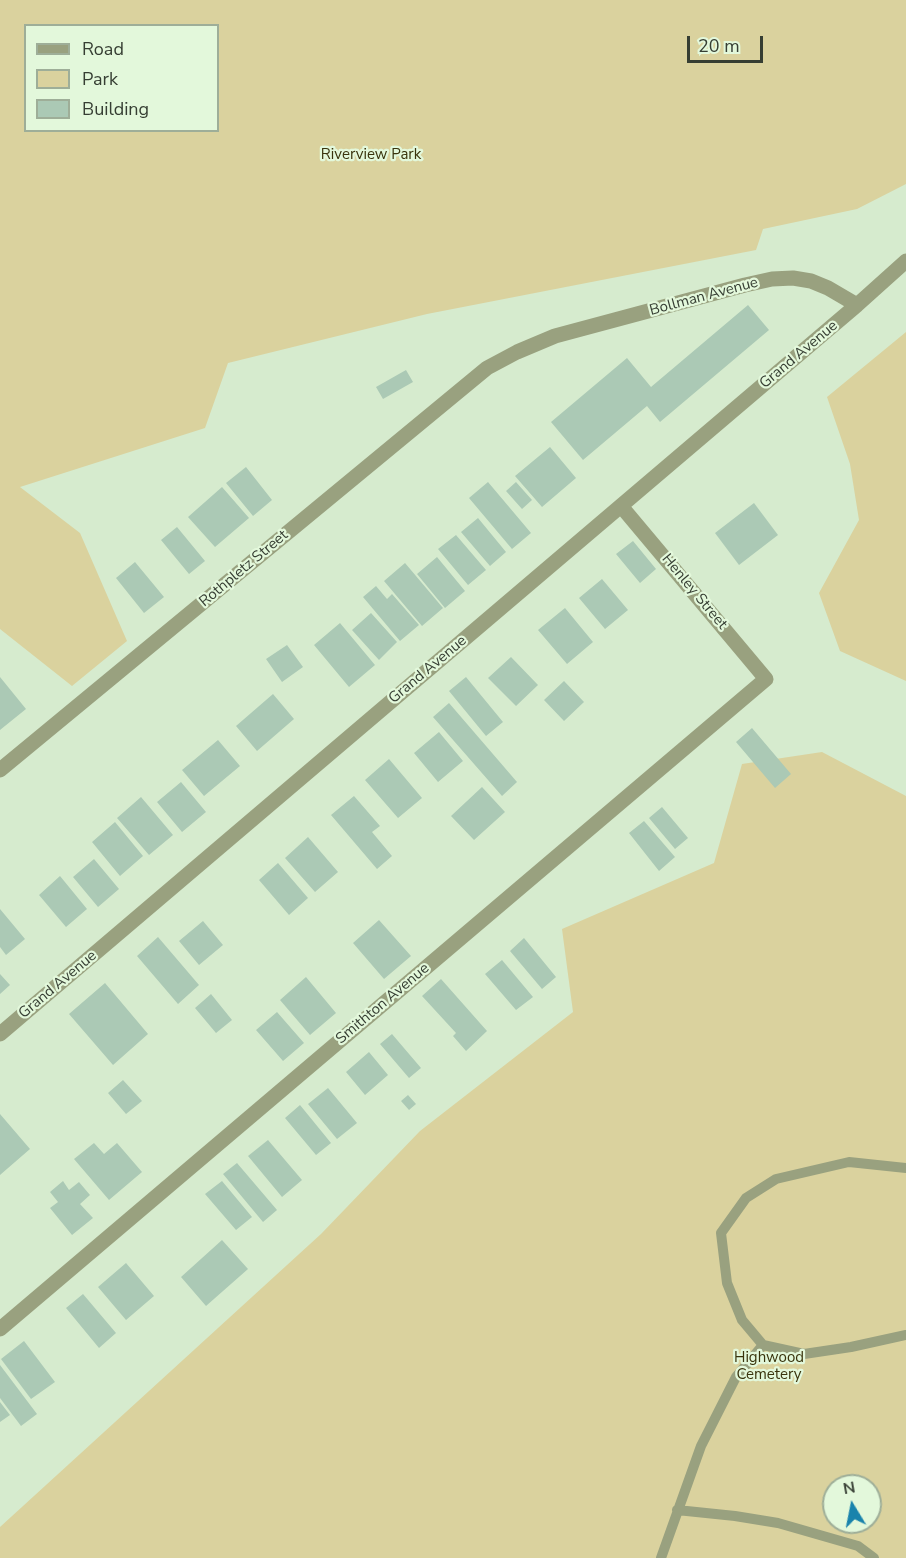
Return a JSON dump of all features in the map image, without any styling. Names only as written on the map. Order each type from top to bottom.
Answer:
[{"type":"street","points":[[857,305],[906,261]]},
{"type":"street","name":"Bollman Avenue","points":[[487,368],[555,336],[772,279],[811,280],[857,305]]},
{"type":"street","name":"Grand Avenue","points":[[0,1034],[857,305]]},
{"type":"street","name":"Rothpletz Street","points":[[0,770],[487,368]]},
{"type":"street","name":"Henley Street","points":[[621,506],[766,679]]},
{"type":"street","name":"Smithton Avenue","points":[[0,1329],[766,679]]},
{"type":"lane","points":[[906,1168],[849,1162],[776,1179],[746,1198],[721,1233],[727,1284],[742,1320],[763,1345],[804,1354],[906,1335]]},
{"type":"lane","points":[[661,1557],[701,1446],[736,1377],[763,1345]]},
{"type":"lane","points":[[677,1510],[778,1523],[858,1546],[874,1558]]},
{"type":"green space","name":"Riverview Park","points":[[0,0],[906,0],[906,184],[857,209],[763,229],[756,250],[427,314],[228,363],[205,428],[20,487],[80,533],[127,641],[72,686],[0,629]]},
{"type":"green space","points":[[906,332],[906,681],[840,651],[819,593],[859,520],[850,464],[827,397]]},
{"type":"green space","name":"Highwood Cemetery","points":[[822,752],[906,796],[906,1558],[0,1558],[0,1527],[321,1234],[420,1131],[573,1012],[562,929],[714,863],[742,764]]},
{"type":"building","points":[[748,305],[769,330],[660,422],[647,406],[583,460],[551,422],[627,358],[651,387]]},
{"type":"building","points":[[406,370],[413,382],[383,399],[376,387]]},
{"type":"building","points":[[550,447],[576,478],[542,507],[515,476]]},
{"type":"building","points":[[246,467],[272,500],[253,516],[226,483]]},
{"type":"building","points":[[488,482],[531,533],[512,549],[469,498]]},
{"type":"building","points":[[516,482],[532,500],[522,509],[506,491]]},
{"type":"building","points":[[222,487],[249,518],[215,547],[188,517]]},
{"type":"building","points":[[754,503],[778,535],[739,565],[715,533]]},
{"type":"building","points":[[478,518],[506,552],[490,566],[461,532]]},
{"type":"building","points":[[177,527],[205,561],[189,574],[161,540]]},
{"type":"building","points":[[456,535],[486,570],[468,585],[438,549]]},
{"type":"building","points":[[633,541],[656,569],[640,583],[616,554]]},
{"type":"building","points":[[437,557],[465,591],[445,608],[417,574]]},
{"type":"building","points":[[135,562],[164,597],[144,613],[116,578]]},
{"type":"building","points":[[405,563],[443,608],[422,626],[384,581]]},
{"type":"building","points":[[602,579],[628,610],[605,629],[579,598]]},
{"type":"building","points":[[376,586],[387,599],[392,594],[419,625],[400,641],[363,597]]},
{"type":"building","points":[[565,608],[593,642],[567,664],[538,630]]},
{"type":"building","points":[[371,613],[397,642],[379,660],[352,630]]},
{"type":"building","points":[[340,623],[375,665],[349,687],[314,645]]},
{"type":"building","points":[[287,645],[303,667],[282,682],[266,659]]},
{"type":"building","points":[[511,657],[538,685],[516,706],[488,678]]},
{"type":"building","points":[[0,677],[26,709],[0,730]]},
{"type":"building","points":[[466,677],[503,722],[486,736],[449,691]]},
{"type":"building","points":[[564,681],[584,702],[564,721],[544,700]]},
{"type":"building","points":[[273,694],[294,719],[257,751],[236,726]]},
{"type":"building","points":[[449,703],[517,782],[502,796],[433,717]]},
{"type":"building","points":[[752,728],[791,774],[775,788],[736,742]]},
{"type":"building","points":[[439,732],[463,761],[438,782],[414,753]]},
{"type":"building","points":[[218,740],[240,766],[204,796],[182,770]]},
{"type":"building","points":[[389,759],[422,798],[398,818],[365,780]]},
{"type":"building","points":[[181,782],[206,812],[182,832],[157,802]]},
{"type":"building","points":[[482,787],[505,812],[474,840],[451,816]]},
{"type":"building","points":[[354,796],[380,826],[372,832],[392,856],[377,869],[331,815]]},
{"type":"building","points":[[141,797],[173,835],[149,855],[117,818]]},
{"type":"building","points":[[662,807],[688,838],[675,849],[649,818]]},
{"type":"building","points":[[644,821],[675,857],[659,871],[629,833]]},
{"type":"building","points":[[115,822],[143,856],[120,876],[92,842]]},
{"type":"building","points":[[308,837],[338,872],[315,892],[285,858]]},
{"type":"building","points":[[94,859],[119,889],[98,907],[73,877]]},
{"type":"building","points":[[278,863],[308,898],[289,915],[259,880]]},
{"type":"building","points":[[60,876],[87,909],[66,927],[39,895]]},
{"type":"building","points":[[0,909],[25,939],[6,955],[0,947]]},
{"type":"building","points":[[379,920],[411,956],[384,979],[353,943]]},
{"type":"building","points":[[203,921],[223,945],[199,965],[179,941]]},
{"type":"building","points":[[158,937],[199,985],[178,1004],[137,956]]},
{"type":"building","points":[[524,938],[556,977],[542,989],[510,951]]},
{"type":"building","points":[[502,960],[533,997],[516,1010],[485,974]]},
{"type":"building","points":[[0,974],[10,985],[0,994]]},
{"type":"building","points":[[306,977],[336,1013],[310,1035],[280,1000]]},
{"type":"building","points":[[441,979],[487,1031],[466,1051],[453,1036],[456,1033],[422,996]]},
{"type":"building","points":[[105,983],[148,1034],[113,1065],[69,1014]]},
{"type":"building","points":[[211,994],[232,1020],[216,1033],[195,1008]]},
{"type":"building","points":[[277,1012],[304,1043],[283,1061],[256,1030]]},
{"type":"building","points":[[392,1034],[421,1068],[409,1078],[380,1044]]},
{"type":"building","points":[[369,1052],[388,1075],[365,1095],[346,1072]]},
{"type":"building","points":[[123,1080],[142,1101],[126,1114],[108,1093]]},
{"type":"building","points":[[328,1088],[357,1123],[337,1139],[308,1104]]},
{"type":"building","points":[[408,1095],[416,1104],[409,1110],[401,1101]]},
{"type":"building","points":[[300,1105],[331,1143],[316,1155],[285,1118]]},
{"type":"building","points":[[0,1114],[30,1149],[0,1175]]},
{"type":"building","points":[[268,1140],[302,1180],[282,1197],[248,1156]]},
{"type":"building","points":[[94,1143],[104,1154],[117,1143],[142,1172],[109,1200],[74,1159]]},
{"type":"building","points":[[237,1163],[277,1210],[263,1222],[223,1174]]},
{"type":"building","points":[[63,1181],[69,1190],[79,1182],[90,1195],[80,1204],[93,1218],[72,1235],[50,1208],[58,1202],[50,1192]]},
{"type":"building","points":[[222,1181],[252,1217],[236,1230],[205,1194]]},
{"type":"building","points":[[222,1240],[248,1269],[206,1306],[181,1277]]},
{"type":"building","points":[[126,1263],[154,1296],[126,1320],[98,1287]]},
{"type":"building","points":[[83,1294],[116,1333],[99,1348],[66,1308]]},
{"type":"building","points":[[24,1341],[55,1382],[31,1399],[1,1359]]},
{"type":"building","points":[[0,1365],[37,1414],[21,1426],[0,1398]]},
{"type":"building","points":[[0,1402],[10,1415],[0,1422]]}]
